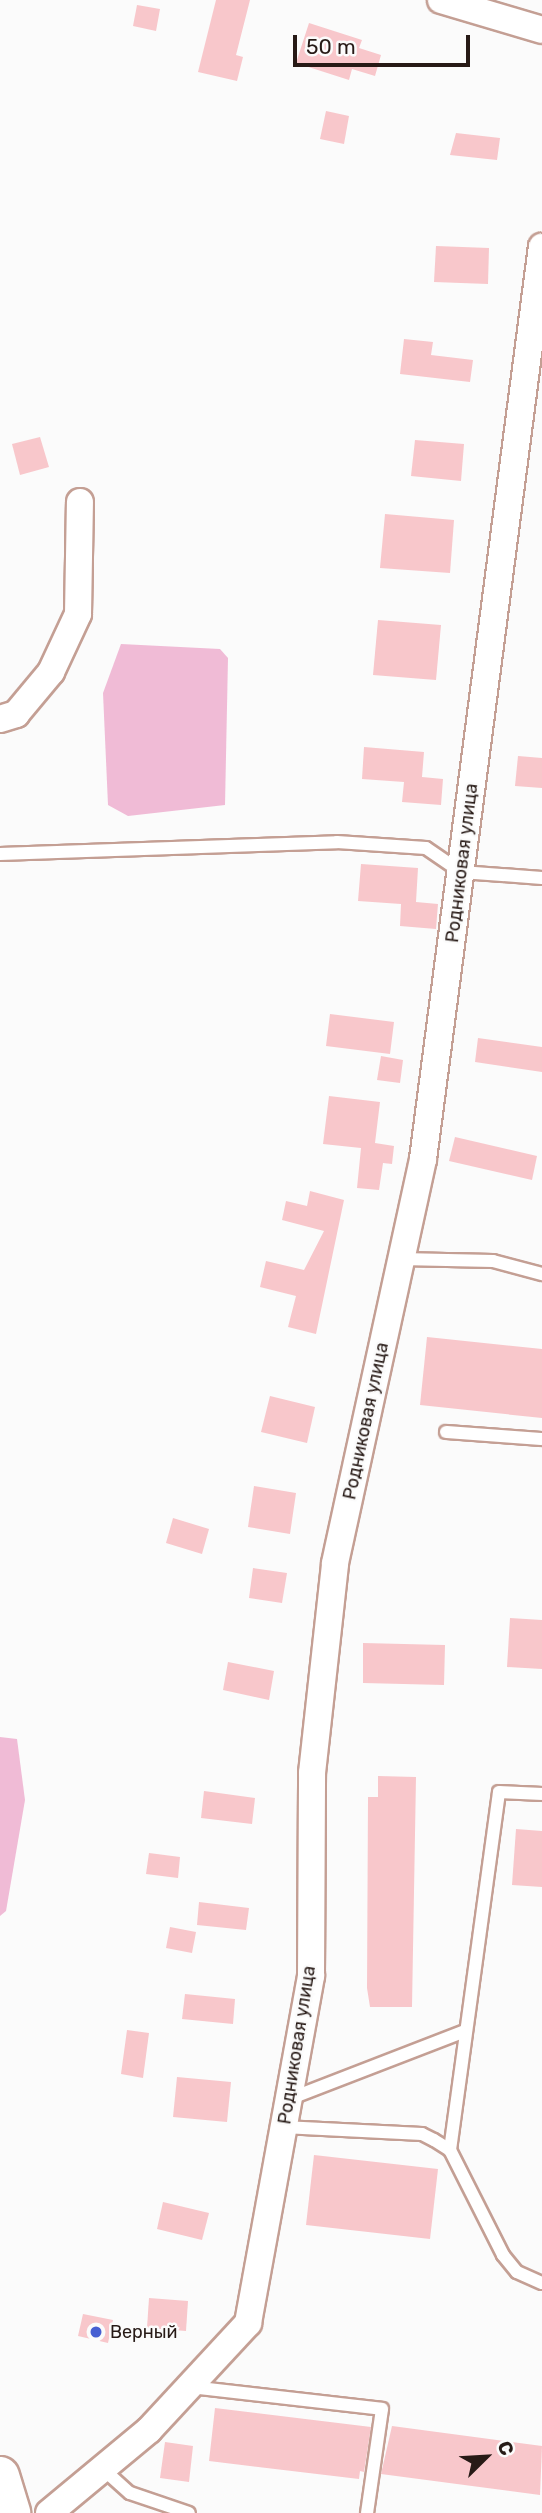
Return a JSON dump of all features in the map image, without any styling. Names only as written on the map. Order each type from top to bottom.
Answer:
[{"type":"main road","points":[[0,2476],[11,2513]]},
{"type":"street","points":[[441,0],[542,30]]},
{"type":"street","name":"Родниковая улица","points":[[49,2513],[149,2430],[248,2323],[311,1976],[312,1773],[335,1563],[423,1159],[542,247]]},
{"type":"street","points":[[0,719],[16,714],[51,672],[78,614],[80,502]]},
{"type":"lane","points":[[0,854],[337,842],[426,848],[461,872],[542,878]]},
{"type":"lane","points":[[401,1259],[493,1261],[542,1274]]},
{"type":"lane","points":[[446,1432],[542,1439]]},
{"type":"lane","points":[[450,2150],[499,1792],[542,1794]]},
{"type":"lane","points":[[289,2099],[466,2031]]},
{"type":"lane","points":[[283,2127],[422,2134],[450,2150],[503,2255],[517,2272],[542,2283]]},
{"type":"lane","points":[[189,2386],[382,2409],[367,2513]]},
{"type":"lane","points":[[103,2469],[130,2493],[189,2513]]},
{"type":"shaded area","points":[[121,644],[220,649],[228,658],[225,805],[128,816],[108,805],[103,693]]},
{"type":"shaded area","points":[[0,1737],[17,1739],[25,1800],[6,1911],[0,1916]]},
{"type":"building","points":[[216,0],[250,0],[236,55],[243,57],[237,81],[198,72]]},
{"type":"building","points":[[137,5],[160,9],[156,31],[133,26]]},
{"type":"building","points":[[309,23],[362,40],[359,48],[381,55],[375,76],[352,69],[349,80],[296,63]]},
{"type":"building","points":[[326,111],[349,116],[344,144],[320,139]]},
{"type":"building","points":[[456,133],[500,138],[497,160],[450,155]]},
{"type":"building","points":[[436,246],[489,248],[488,284],[434,282]]},
{"type":"building","points":[[404,339],[433,342],[431,355],[473,360],[470,382],[400,374]]},
{"type":"building","points":[[40,437],[49,467],[20,475],[12,444]]},
{"type":"building","points":[[415,440],[464,444],[461,481],[411,476]]},
{"type":"building","points":[[385,514],[454,520],[450,573],[380,568]]},
{"type":"building","points":[[378,620],[441,625],[436,680],[373,675]]},
{"type":"building","points":[[364,747],[424,752],[422,777],[443,779],[441,805],[402,802],[404,782],[362,779]]},
{"type":"building","points":[[518,756],[542,758],[542,788],[515,786]]},
{"type":"building","points":[[361,864],[418,868],[416,902],[438,904],[436,929],[400,926],[401,904],[358,901]]},
{"type":"building","points":[[330,1014],[394,1022],[390,1054],[326,1046]]},
{"type":"building","points":[[478,1038],[542,1047],[542,1072],[475,1062]]},
{"type":"building","points":[[381,1056],[403,1060],[400,1083],[377,1080]]},
{"type":"building","points":[[329,1096],[380,1102],[375,1143],[394,1146],[392,1164],[383,1163],[379,1190],[357,1188],[361,1148],[323,1144]]},
{"type":"building","points":[[455,1137],[537,1156],[532,1180],[449,1161]]},
{"type":"building","points":[[310,1191],[344,1200],[316,1334],[288,1327],[296,1296],[260,1287],[266,1261],[304,1270],[324,1231],[282,1220],[286,1201],[307,1206]]},
{"type":"building","points":[[427,1337],[542,1349],[542,1418],[420,1405]]},
{"type":"building","points":[[270,1396],[315,1407],[307,1443],[261,1432]]},
{"type":"building","points":[[254,1486],[296,1493],[290,1534],[248,1527]]},
{"type":"building","points":[[173,1518],[209,1529],[202,1554],[166,1543]]},
{"type":"building","points":[[253,1568],[287,1573],[282,1603],[249,1598]]},
{"type":"building","points":[[510,1618],[542,1620],[542,1669],[507,1667]]},
{"type":"building","points":[[363,1643],[445,1645],[444,1685],[363,1683]]},
{"type":"building","points":[[228,1662],[274,1671],[269,1700],[223,1690]]},
{"type":"building","points":[[378,1776],[416,1777],[412,2007],[370,2007],[367,1988],[368,1797],[378,1797]]},
{"type":"building","points":[[204,1791],[255,1798],[252,1824],[201,1818]]},
{"type":"building","points":[[516,1829],[542,1831],[542,1887],[512,1885]]},
{"type":"building","points":[[149,1853],[180,1857],[178,1878],[146,1874]]},
{"type":"building","points":[[199,1902],[249,1908],[246,1930],[197,1925]]},
{"type":"building","points":[[170,1927],[196,1932],[192,1953],[166,1948]]},
{"type":"building","points":[[185,1994],[235,1999],[233,2024],[182,2019]]},
{"type":"building","points":[[127,2030],[149,2033],[143,2078],[121,2074]]},
{"type":"building","points":[[177,2077],[231,2082],[227,2122],[173,2117]]},
{"type":"building","points":[[314,2155],[438,2169],[430,2239],[306,2225]]},
{"type":"building","points":[[163,2202],[209,2213],[202,2240],[157,2229]]},
{"type":"building","points":[[149,2298],[188,2301],[186,2331],[147,2328]]},
{"type":"building","points":[[83,2314],[113,2320],[108,2343],[78,2336]]},
{"type":"building","points":[[215,2408],[371,2427],[364,2472],[360,2471],[359,2479],[209,2461]]},
{"type":"building","points":[[392,2426],[542,2446],[540,2495],[381,2474]]},
{"type":"building","points":[[165,2442],[193,2446],[189,2482],[160,2478]]},
{"type":"place","name":"Верный","points":[[96,2332]]}]
